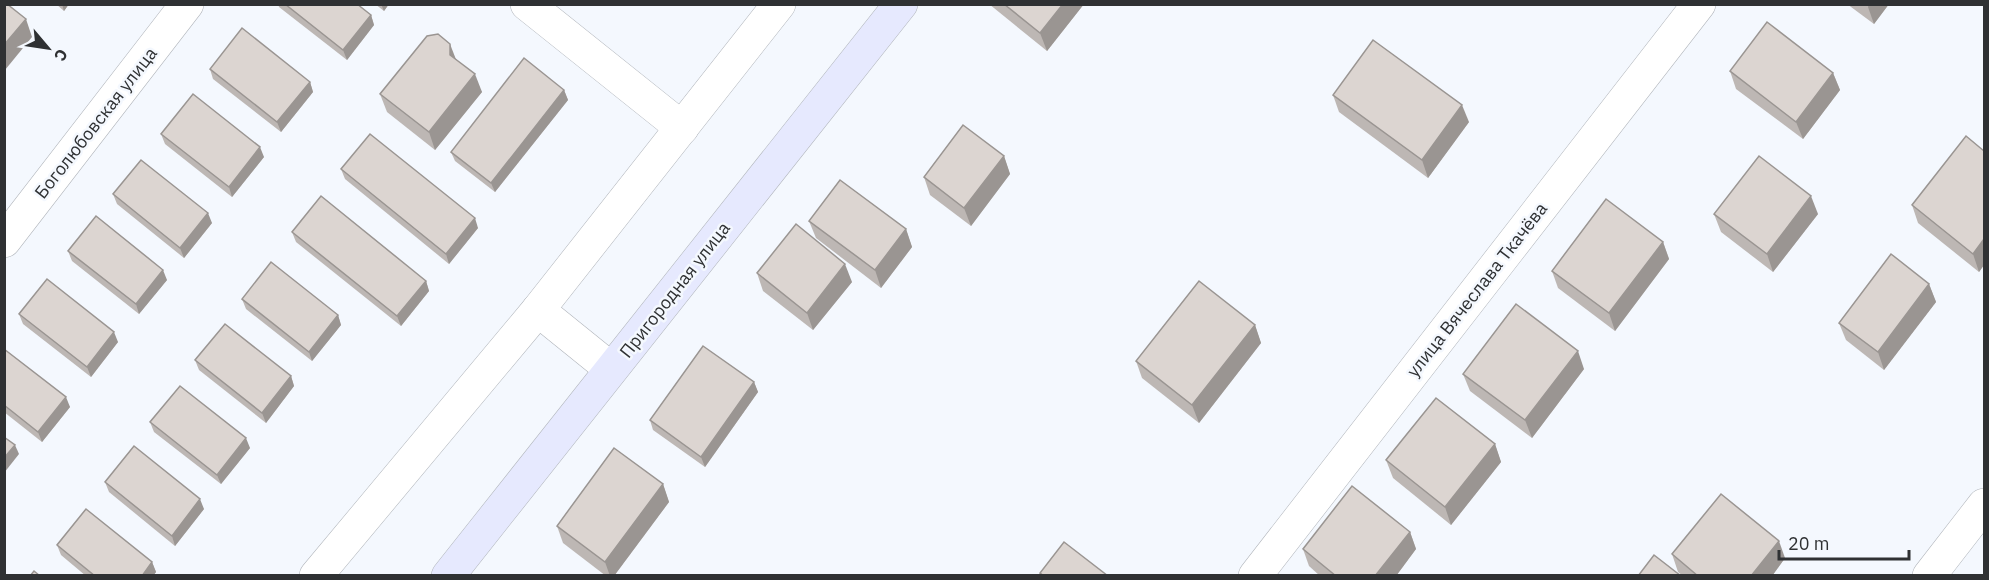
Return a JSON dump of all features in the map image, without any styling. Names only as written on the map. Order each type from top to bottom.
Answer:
[{"type":"street","name":"Боголюбовская улица","points":[[4,241],[187,4]]},
{"type":"street","points":[[527,4],[682,128]]},
{"type":"street","points":[[316,576],[538,310],[779,4]]},
{"type":"street","name":"Пригородная улица","points":[[448,576],[901,4]]},
{"type":"street","name":"улица Вячеслава Ткачёва","points":[[1255,576],[1699,4]]},
{"type":"street","points":[[538,310],[611,369]]},
{"type":"street","points":[[1929,576],[1984,505]]},
{"type":"building","points":[[4,4],[26,19],[4,45]]},
{"type":"building","points":[[285,4],[357,4],[371,15],[343,50]]},
{"type":"building","points":[[1004,4],[1063,4],[1040,33]]},
{"type":"building","points":[[1767,22],[1833,73],[1796,122],[1730,71]]},
{"type":"building","points":[[242,28],[310,82],[277,122],[210,69]]},
{"type":"building","points":[[438,34],[450,44],[450,55],[475,74],[429,132],[380,94],[427,36]]},
{"type":"building","points":[[1373,40],[1462,105],[1422,160],[1333,95]]},
{"type":"building","points":[[524,58],[564,90],[491,183],[451,152]]},
{"type":"building","points":[[193,94],[260,147],[229,187],[161,134]]},
{"type":"building","points":[[963,125],[1004,156],[964,208],[924,177]]},
{"type":"building","points":[[370,134],[475,218],[446,254],[341,169]]},
{"type":"building","points":[[1966,136],[1984,151],[1984,239],[1973,254],[1912,205]]},
{"type":"building","points":[[1759,156],[1811,196],[1767,254],[1714,214]]},
{"type":"building","points":[[141,160],[208,213],[180,248],[113,194]]},
{"type":"building","points":[[840,180],[906,229],[875,270],[809,221]]},
{"type":"building","points":[[321,196],[426,281],[397,316],[292,232]]},
{"type":"building","points":[[1606,199],[1663,242],[1609,313],[1552,271]]},
{"type":"building","points":[[96,216],[163,270],[136,304],[68,251]]},
{"type":"building","points":[[796,224],[845,264],[807,313],[757,273]]},
{"type":"building","points":[[1891,254],[1929,284],[1878,352],[1839,323]]},
{"type":"building","points":[[271,262],[338,315],[309,352],[242,299]]},
{"type":"building","points":[[47,279],[114,332],[87,367],[19,314]]},
{"type":"building","points":[[1199,281],[1255,325],[1192,405],[1136,361]]},
{"type":"building","points":[[1516,304],[1578,351],[1525,420],[1463,374]]},
{"type":"building","points":[[225,324],[291,376],[262,413],[195,360]]},
{"type":"building","points":[[703,346],[754,382],[701,457],[650,420]]},
{"type":"building","points":[[4,349],[66,397],[38,432],[4,405]]},
{"type":"building","points":[[180,386],[246,438],[217,475],[150,422]]},
{"type":"building","points":[[1436,398],[1495,444],[1445,507],[1386,460]]},
{"type":"building","points":[[4,437],[15,445],[4,458]]},
{"type":"building","points":[[134,446],[200,499],[172,536],[105,482]]},
{"type":"building","points":[[614,448],[663,484],[605,562],[557,526]]},
{"type":"building","points":[[1352,486],[1410,532],[1375,576],[1336,576],[1303,549]]},
{"type":"building","points":[[1721,494],[1779,541],[1751,576],[1698,576],[1672,554]]},
{"type":"building","points":[[86,509],[152,562],[142,576],[95,576],[57,545]]},
{"type":"building","points":[[1064,542],[1108,576],[1044,576],[1040,573]]},
{"type":"building","points":[[1654,555],[1681,576],[1638,576]]},
{"type":"building","points":[[34,571],[40,576],[30,576]]}]
